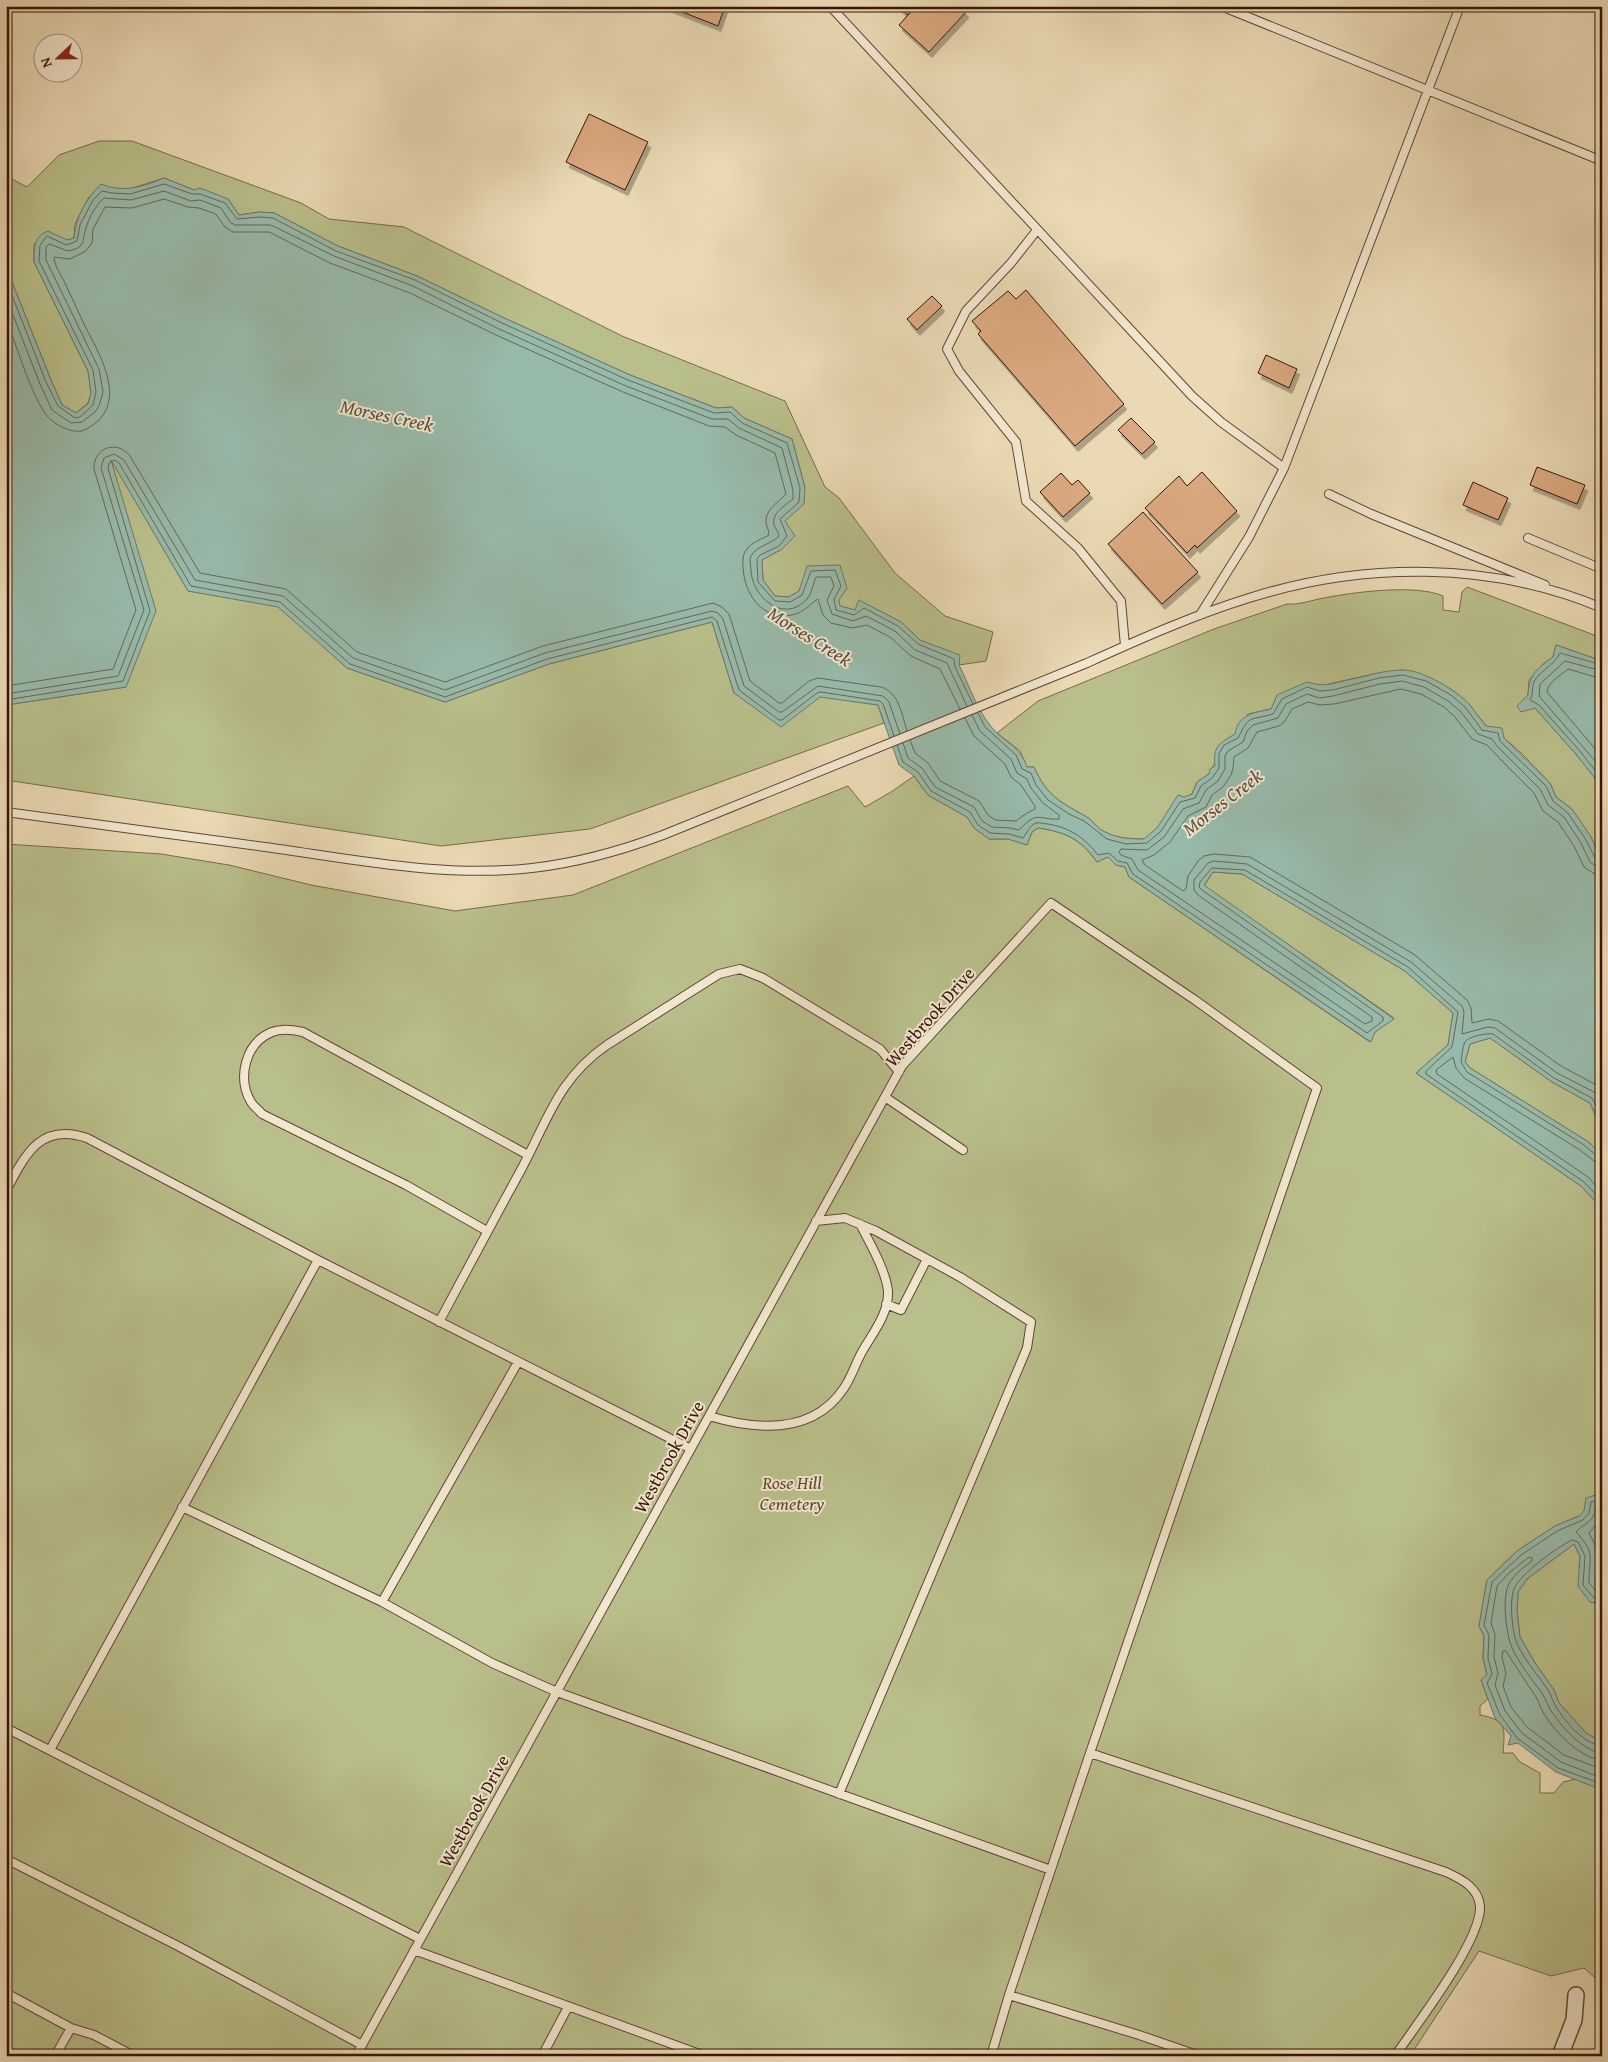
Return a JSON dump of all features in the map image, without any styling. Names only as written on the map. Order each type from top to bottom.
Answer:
[{"type":"street","points":[[1560,2056],[1574,2020],[1576,1995]]},
{"type":"lane","points":[[830,6],[1192,396],[1221,422],[1284,468]]},
{"type":"lane","points":[[1221,6],[1602,161]]},
{"type":"lane","points":[[1200,616],[1248,537],[1284,468],[1460,6]]},
{"type":"lane","points":[[1037,230],[1011,263],[966,311],[946,348],[959,372],[1016,442],[1026,501],[1078,548],[1121,601],[1125,646]]},
{"type":"lane","points":[[1329,494],[1371,514],[1600,607]]},
{"type":"lane","points":[[1528,538],[1602,569]]},
{"type":"lane","points":[[6,812],[391,864],[482,870],[531,868],[576,862],[629,848],[890,744],[1200,616],[1249,598],[1297,585],[1347,576],[1393,571],[1500,578],[1550,590],[1600,607]]},
{"type":"lane","name":"Westbrook Drive","points":[[356,2056],[902,1066],[1051,903],[1195,1000],[1317,1088],[1090,1753]]},
{"type":"lane","points":[[439,1322],[562,1088],[594,1053],[719,974],[740,969],[753,973],[880,1049],[899,1072]]},
{"type":"lane","points":[[487,1231],[406,1185],[262,1114],[252,1103],[245,1086],[244,1068],[250,1051],[260,1038],[274,1031],[291,1030],[303,1032],[528,1155]]},
{"type":"lane","points":[[885,1097],[963,1150]]},
{"type":"lane","points":[[6,1191],[23,1159],[42,1140],[58,1134],[77,1135],[87,1138],[318,1260],[691,1449]]},
{"type":"lane","points":[[816,1221],[845,1218],[860,1224],[927,1259],[1031,1322],[1027,1348],[838,1794]]},
{"type":"lane","points":[[708,1416],[730,1423],[762,1427],[797,1424],[826,1408],[844,1388],[884,1315],[888,1291],[877,1254],[860,1224]]},
{"type":"lane","points":[[886,1304],[901,1310],[927,1259]]},
{"type":"lane","points":[[50,1750],[318,1260]]},
{"type":"lane","points":[[382,1602],[518,1362]]},
{"type":"lane","points":[[182,1507],[382,1602],[492,1663],[557,1692],[1051,1870]]},
{"type":"lane","points":[[6,1728],[420,1940]]},
{"type":"lane","points":[[991,2056],[1009,1995],[1090,1753],[1446,1872],[1468,1882],[1478,1898],[1480,1907],[1474,1934],[1458,1963],[1396,2056]]},
{"type":"lane","points":[[6,1859],[178,1946],[362,2045]]},
{"type":"lane","points":[[414,1950],[705,2056]]},
{"type":"lane","points":[[6,1993],[71,2028],[94,2034],[134,2056]]},
{"type":"lane","points":[[1009,1995],[1139,2034],[1200,2056]]},
{"type":"lane","points":[[542,2056],[568,2007]]},
{"type":"lane","points":[[55,2056],[71,2028]]},
{"type":"green space","points":[[99,141],[132,141],[301,203],[329,219],[404,227],[622,336],[785,401],[825,487],[839,498],[895,573],[945,616],[993,632],[986,661],[959,665],[933,646],[920,640],[901,622],[860,601],[855,610],[839,606],[839,600],[799,591],[789,597],[775,596],[763,580],[762,560],[782,549],[785,521],[805,488],[792,439],[744,418],[732,407],[716,408],[630,375],[417,276],[338,246],[274,213],[260,212],[239,215],[228,199],[194,190],[164,178],[130,189],[112,189],[89,197],[75,224],[74,238],[34,244],[34,262],[88,371],[91,393],[88,403],[76,413],[62,405],[6,267],[6,176],[27,187],[59,155]]},
{"type":"green space","points":[[110,457],[188,591],[278,606],[347,668],[445,702],[549,664],[712,622],[734,693],[820,696],[878,705],[884,723],[590,829],[441,846],[6,780],[6,705],[126,687]]},
{"type":"green space","points":[[1467,587],[1602,638],[1602,661],[1556,645],[1553,657],[1543,664],[1529,680],[1528,695],[1535,708],[1602,787],[1602,857],[1572,809],[1556,797],[1550,783],[1521,753],[1486,726],[1469,704],[1454,691],[1428,677],[1403,670],[1378,673],[1320,686],[1271,709],[1248,714],[1235,734],[1227,739],[1209,774],[1197,782],[1192,794],[1177,805],[1157,828],[1144,839],[1126,838],[1110,834],[1100,829],[1087,817],[1061,802],[1049,791],[1034,767],[1027,767],[1020,751],[997,733],[1038,701],[1214,629],[1287,604],[1385,590],[1417,590],[1443,596],[1443,610],[1459,612],[1462,592]]},
{"type":"green space","name":"Rose Hill Cemetery","points":[[914,776],[928,795],[967,817],[974,828],[989,839],[1008,839],[1027,845],[1032,832],[1038,828],[1064,834],[1072,838],[1085,848],[1097,862],[1108,857],[1116,865],[1125,867],[1129,877],[1370,1042],[1375,1032],[1394,1018],[1204,886],[1213,872],[1242,874],[1405,971],[1453,1013],[1448,1045],[1416,1073],[1581,1186],[1602,1208],[1602,1493],[1579,1516],[1555,1526],[1517,1551],[1487,1580],[1479,1626],[1484,1636],[1483,1658],[1487,1675],[1481,1680],[1488,1699],[1480,1706],[1480,1715],[1495,1720],[1502,1726],[1504,1731],[1503,1753],[1513,1753],[1520,1762],[1540,1773],[1540,1793],[1554,1793],[1563,1782],[1576,1779],[1602,1790],[1602,1984],[1584,1968],[1551,1976],[1479,1951],[1410,2056],[6,2056],[6,844],[161,854],[229,865],[311,885],[455,911],[573,895],[848,786],[865,807]]},
{"type":"green space","points":[[1490,1038],[1552,1082],[1590,1103],[1598,1121],[1602,1124],[1602,1154],[1587,1141],[1470,1068],[1465,1062],[1470,1044]]},
{"type":"green space","points":[[1574,1544],[1580,1556],[1579,1567],[1590,1602],[1602,1604],[1602,1742],[1586,1733],[1559,1703],[1554,1690],[1520,1637],[1517,1611],[1518,1592],[1527,1579]]},
{"type":"water","name":"Morses Creek","points":[[164,178],[194,190],[200,188],[228,199],[239,215],[260,212],[274,213],[338,246],[417,276],[630,375],[716,408],[732,407],[744,418],[792,439],[805,488],[804,504],[785,521],[795,536],[782,549],[762,560],[763,580],[775,596],[789,597],[799,591],[807,566],[840,565],[847,588],[839,600],[840,606],[855,610],[859,600],[901,622],[920,640],[960,655],[959,665],[980,710],[991,726],[1022,756],[1027,767],[1034,767],[1039,777],[1055,797],[1110,834],[1126,838],[1144,839],[1157,828],[1178,795],[1184,797],[1192,794],[1197,782],[1209,774],[1210,769],[1215,766],[1216,749],[1235,734],[1243,718],[1253,713],[1271,709],[1277,695],[1307,682],[1320,685],[1330,684],[1383,672],[1402,670],[1419,673],[1438,681],[1463,698],[1486,726],[1502,728],[1504,738],[1550,783],[1556,797],[1572,809],[1602,857],[1602,1124],[1598,1121],[1590,1103],[1552,1082],[1490,1038],[1470,1044],[1465,1062],[1470,1068],[1587,1141],[1602,1154],[1602,1208],[1581,1186],[1416,1073],[1448,1045],[1453,1013],[1405,971],[1242,874],[1213,872],[1204,885],[1394,1019],[1375,1032],[1371,1042],[1129,877],[1125,867],[1116,865],[1108,857],[1097,862],[1079,842],[1065,834],[1038,828],[1032,832],[1027,845],[1008,839],[989,839],[974,828],[967,817],[928,795],[914,776],[899,765],[878,705],[820,697],[781,727],[734,693],[712,622],[549,664],[445,702],[347,668],[278,607],[188,591],[111,460],[156,611],[126,687],[6,705],[6,267],[62,405],[76,413],[88,404],[91,393],[88,371],[34,262],[37,239],[48,231],[67,240],[74,238],[77,222],[83,208],[101,184],[109,187],[132,188]]},
{"type":"water","points":[[1556,645],[1602,661],[1602,787],[1535,708],[1521,712],[1517,706],[1528,695],[1534,673],[1553,657]]},
{"type":"water","points":[[1602,1493],[1602,1604],[1590,1602],[1578,1586],[1580,1556],[1574,1544],[1527,1579],[1518,1592],[1517,1611],[1520,1637],[1554,1690],[1559,1703],[1586,1733],[1602,1742],[1602,1790],[1556,1772],[1518,1743],[1508,1745],[1511,1736],[1495,1718],[1481,1680],[1487,1674],[1483,1658],[1484,1636],[1479,1626],[1487,1580],[1517,1551],[1555,1526],[1579,1516],[1584,1511],[1586,1498]]},
{"type":"building","points":[[667,6],[725,6],[718,26]]},
{"type":"building","points":[[898,6],[916,6],[908,15]]},
{"type":"building","points":[[916,6],[960,6],[966,12],[929,52],[899,25]]},
{"type":"building","points":[[589,114],[648,142],[625,190],[566,162]]},
{"type":"building","points":[[1026,290],[1124,404],[1075,446],[978,334],[981,331],[972,321],[1008,291],[1016,299]]},
{"type":"building","points":[[932,296],[942,306],[917,330],[907,319]]},
{"type":"building","points":[[1266,355],[1297,369],[1289,388],[1258,373]]},
{"type":"building","points":[[1131,418],[1155,442],[1142,454],[1118,430]]},
{"type":"building","points":[[1537,467],[1585,485],[1577,504],[1530,485]]},
{"type":"building","points":[[1202,472],[1237,511],[1197,548],[1195,545],[1187,553],[1145,508],[1179,476],[1187,486]]},
{"type":"building","points":[[1061,473],[1072,485],[1078,480],[1090,493],[1063,517],[1040,492]]},
{"type":"building","points":[[1473,482],[1508,498],[1498,520],[1463,505]]},
{"type":"building","points":[[1143,512],[1198,572],[1162,604],[1108,544]]}]
